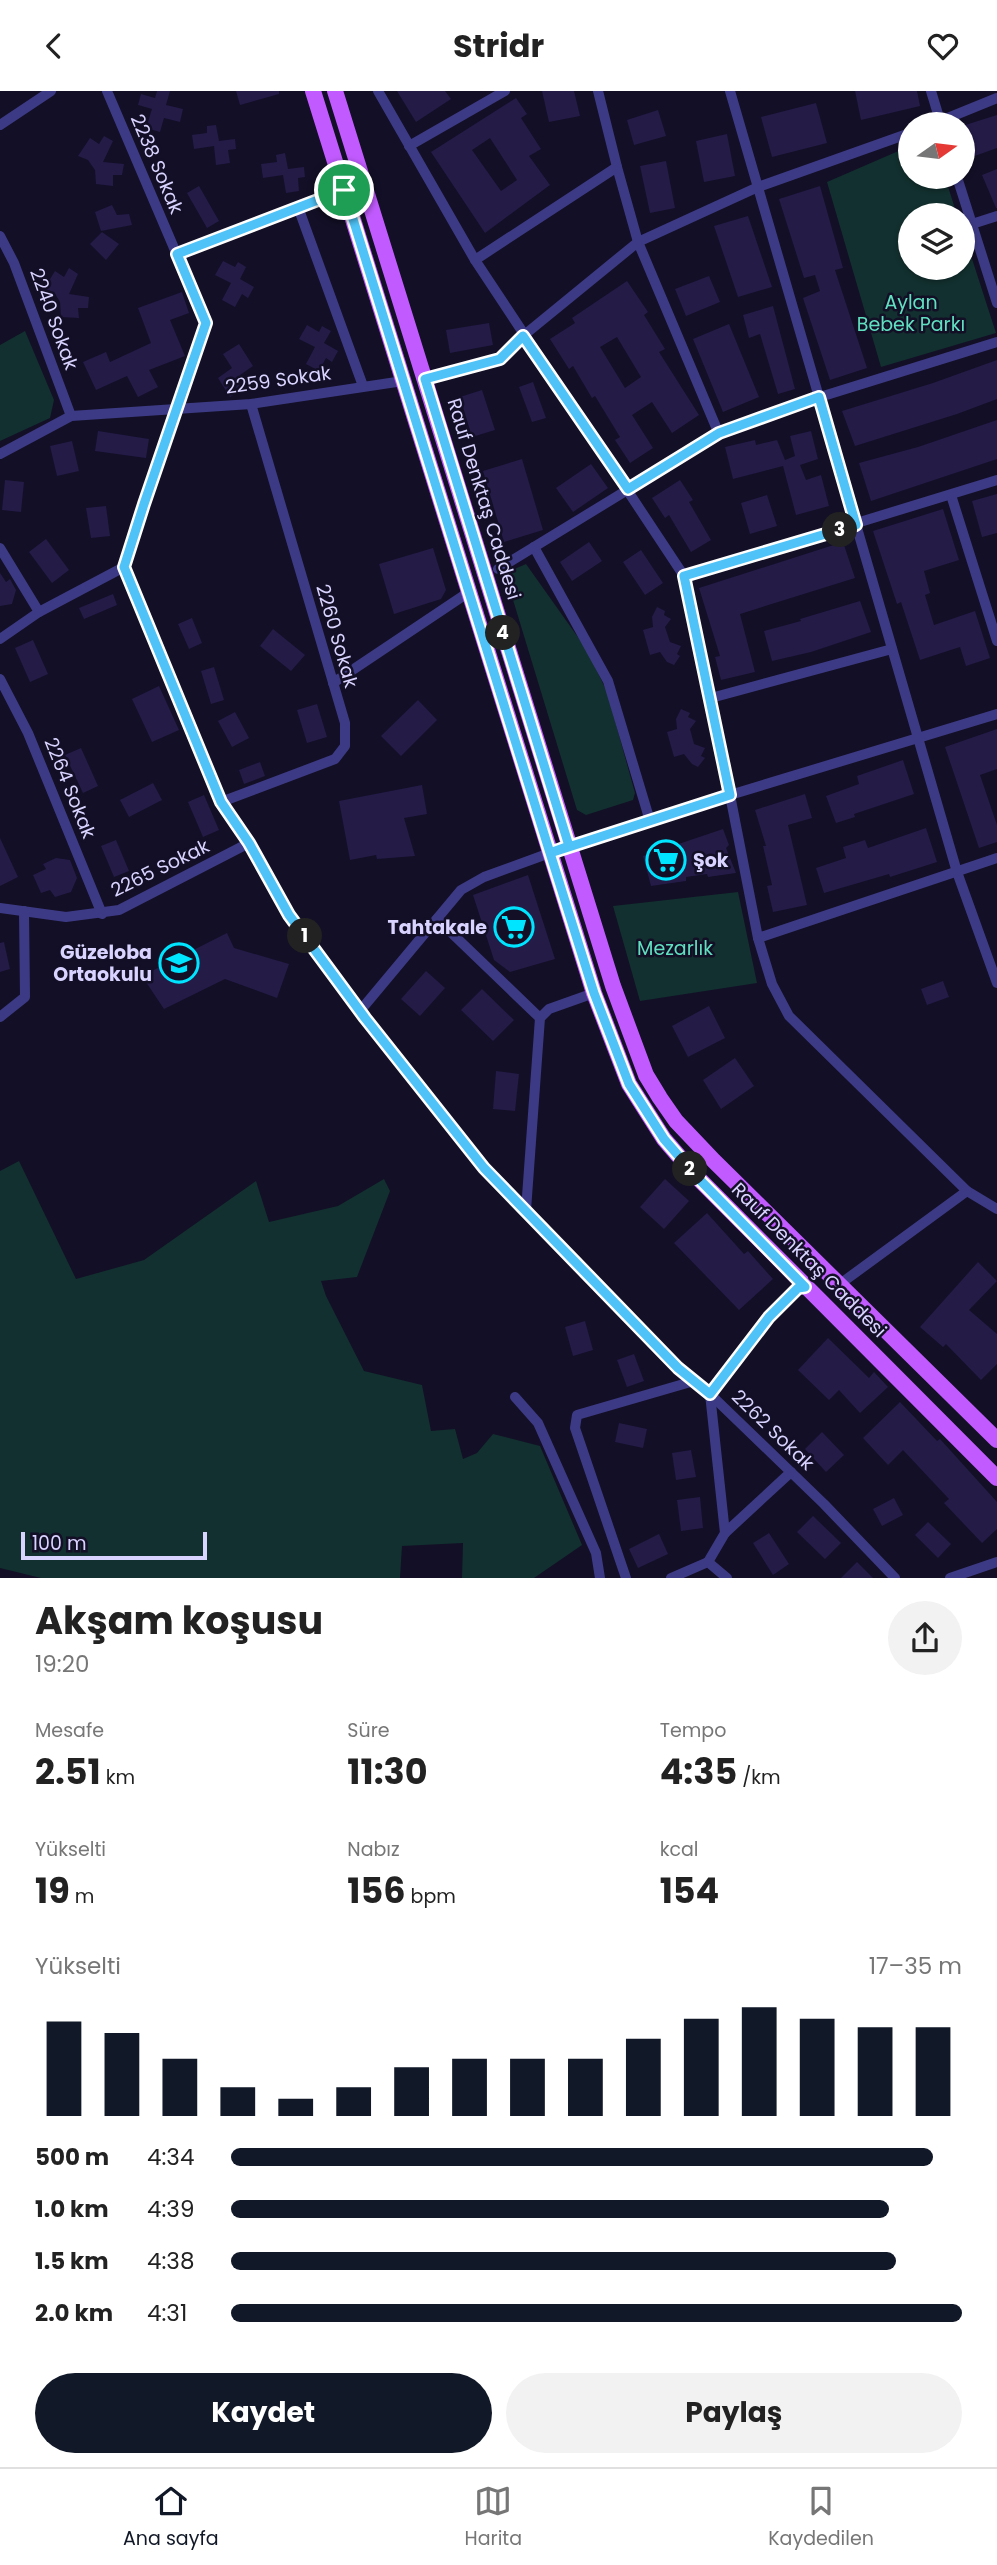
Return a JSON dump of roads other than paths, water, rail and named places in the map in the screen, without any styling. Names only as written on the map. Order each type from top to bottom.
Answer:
[{"type":"main road","name":"Rauf Denktaş Caddesi","points":[[313,91],[594,993],[629,1084],[664,1139],[695,1175],[997,1478]]},
{"type":"main road","name":"Rauf Denktaş Caddesi","points":[[335,91],[612,986],[646,1075],[676,1121],[713,1161],[997,1440]]},
{"type":"street","points":[[0,125],[51,91]]},
{"type":"street","name":"2238 Sokak","points":[[107,91],[206,323],[124,567]]},
{"type":"street","points":[[378,91],[475,260],[684,576],[758,938],[772,984],[789,1016],[967,1191],[997,1209]]},
{"type":"street","points":[[409,146],[505,91]]},
{"type":"street","points":[[598,91],[638,242],[719,433]]},
{"type":"street","points":[[730,91],[957,871],[997,983]]},
{"type":"street","points":[[931,91],[936,112]]},
{"type":"street","points":[[964,112],[997,98]]},
{"type":"street","points":[[425,379],[500,359],[523,336],[638,242],[758,187],[898,137]]},
{"type":"street","points":[[475,260],[617,167]]},
{"type":"street","points":[[177,254],[344,190]]},
{"type":"street","points":[[298,207],[363,386]]},
{"type":"street","points":[[975,223],[997,216]]},
{"type":"street","points":[[975,233],[997,303]]},
{"type":"street","name":"2240 Sokak","points":[[0,236],[14,263],[71,416]]},
{"type":"street","points":[[498,569],[719,433],[819,397],[997,342]]},
{"type":"street","name":"2259 Sokak","points":[[0,454],[71,416],[251,404],[403,381]]},
{"type":"street","name":"2260 Sokak","points":[[221,802],[335,759],[345,746],[345,723],[251,404]]},
{"type":"street","points":[[684,576],[997,481]]},
{"type":"street","points":[[951,495],[997,642]]},
{"type":"street","points":[[534,547],[608,681],[650,821]]},
{"type":"street","points":[[0,548],[39,612]]},
{"type":"street","points":[[0,639],[39,612],[124,567]]},
{"type":"street","name":"2262 Sokak","points":[[124,567],[221,802],[249,843],[289,915],[360,1011],[484,1168],[678,1368],[710,1394],[791,1472],[895,1578]]},
{"type":"street","points":[[332,683],[469,592]]},
{"type":"street","points":[[711,698],[892,649]]},
{"type":"street","name":"2264 Sokak","points":[[0,679],[28,733],[102,914]]},
{"type":"street","points":[[360,1011],[461,890],[484,877],[569,846],[997,714]]},
{"type":"street","name":"2265 Sokak","points":[[0,908],[66,917],[119,910],[249,843]]},
{"type":"street","points":[[758,938],[997,858]]},
{"type":"street","points":[[0,1017],[25,997],[24,912]]},
{"type":"street","points":[[437,919],[540,1018]]},
{"type":"street","points":[[526,1210],[540,1018],[549,1009],[594,993]]},
{"type":"street","points":[[840,1284],[967,1191]]},
{"type":"street","points":[[725,1533],[710,1394],[769,1317],[798,1288],[805,1287]]},
{"type":"street","points":[[626,1578],[575,1428],[577,1415],[694,1381]]},
{"type":"street","points":[[515,1397],[538,1423],[596,1553],[600,1578]]},
{"type":"street","points":[[671,1578],[708,1562],[725,1533],[791,1472]]},
{"type":"street","points":[[708,1562],[727,1578]]},
{"type":"street","points":[[950,1578],[997,1562]]},
{"type":"place","name":"Şok","points":[[666,860]]},
{"type":"place","name":"Tahtakale","points":[[514,927]]},
{"type":"place","name":"Güzeloba Ortaokulu","points":[[179,963]]},
{"type":"park label","name":"Aylan Bebek Parkı","points":[[911,313]]},
{"type":"park label","name":"Mezarlık","points":[[675,948]]}]
